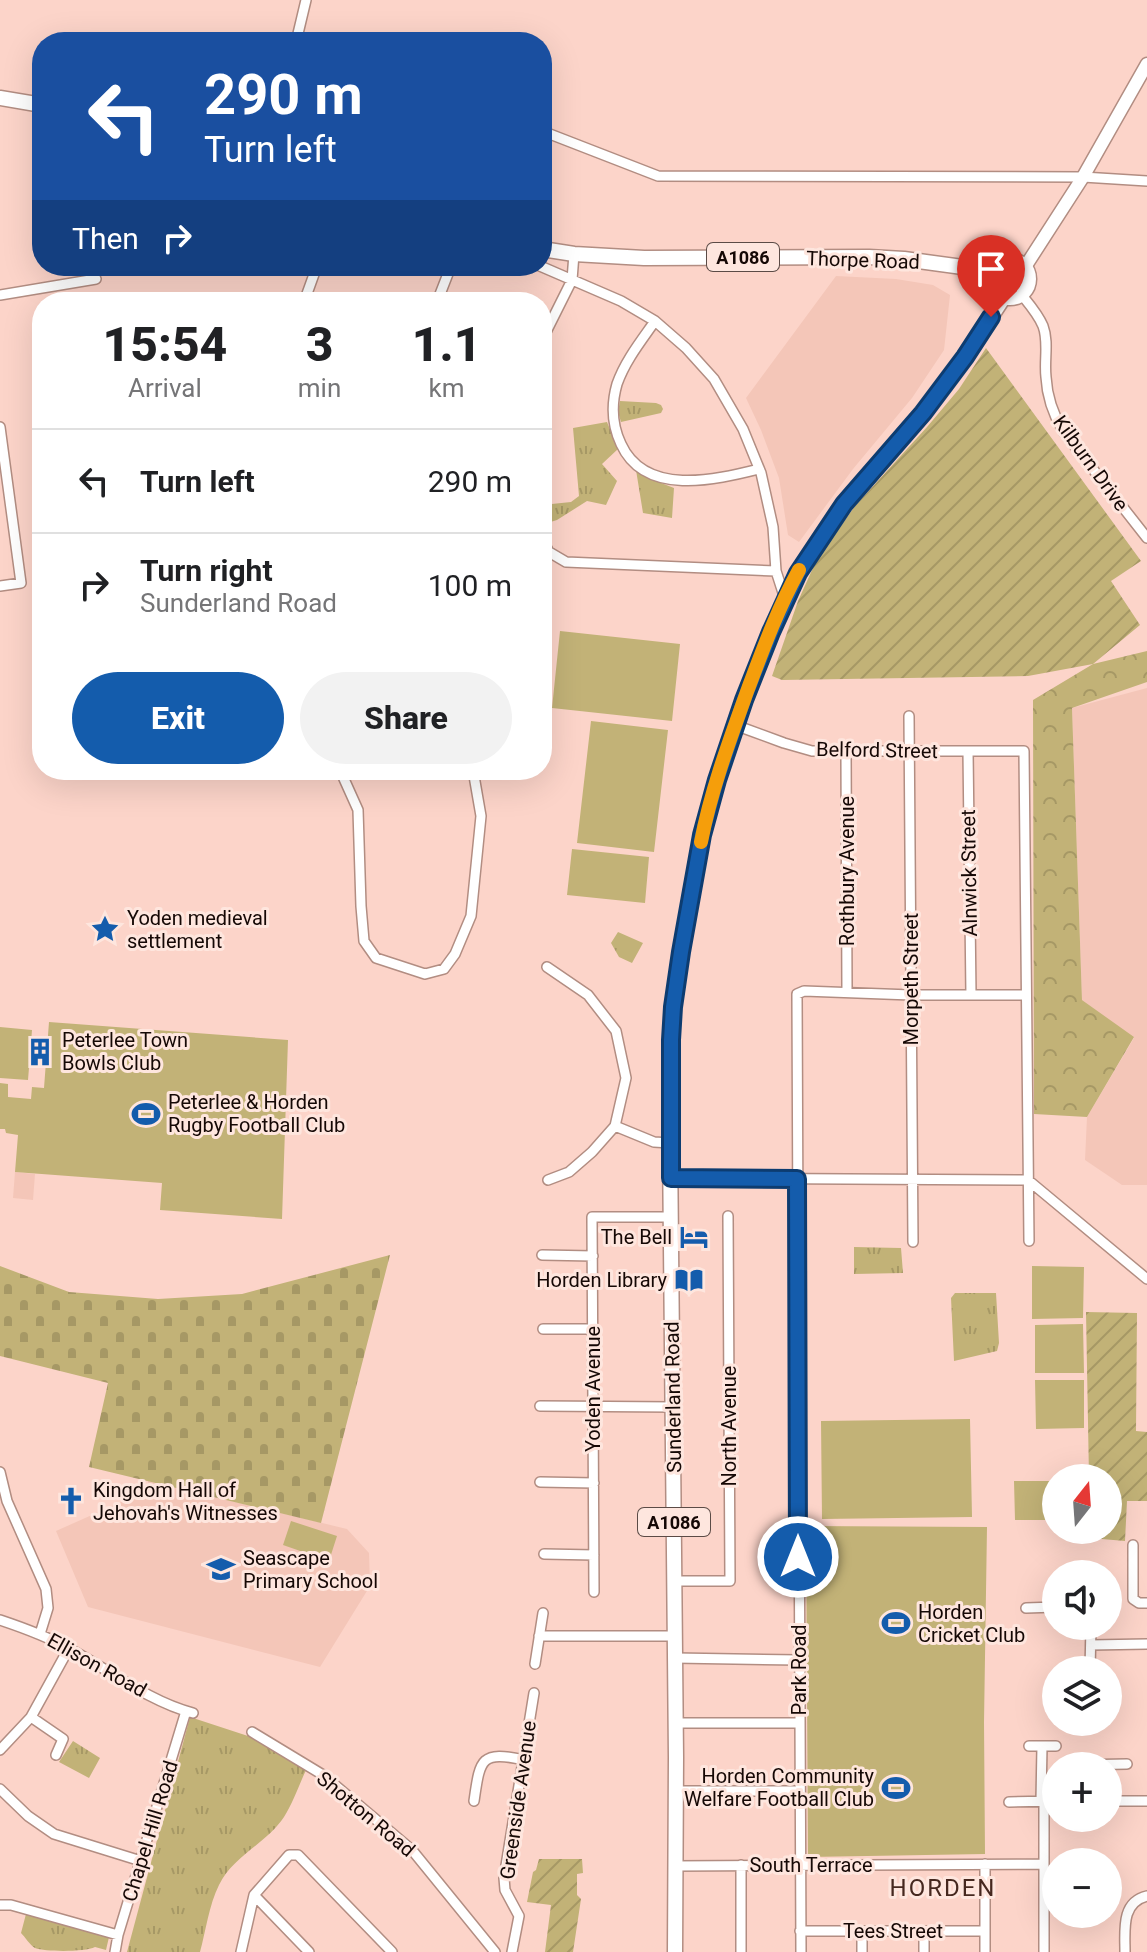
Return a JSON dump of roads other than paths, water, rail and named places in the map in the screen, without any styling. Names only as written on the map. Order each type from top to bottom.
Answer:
[{"type":"main road","points":[[1025,267],[1083,177],[1147,64]]},
{"type":"main road","points":[[0,98],[32,103]]},
{"type":"main road","name":"Thorpe Road","points":[[552,251],[644,258],[869,257],[992,271]]},
{"type":"main road","points":[[1010,259],[1025,267],[1028,283],[1021,294],[1004,297],[992,286],[992,271],[1010,259]]},
{"type":"main road","name":"Sunderland Road","points":[[675,1866],[670,1143],[673,1007],[702,835],[735,725],[763,651],[798,573],[844,504],[932,402],[1004,297]]},
{"type":"main road","name":"A1086","points":[[675,1866],[675,1952]]},
{"type":"street","points":[[298,32],[306,0]]},
{"type":"street","points":[[552,135],[658,176],[1083,177],[1147,181]]},
{"type":"street","points":[[552,320],[572,280],[574,254]]},
{"type":"street","points":[[552,271],[621,301],[655,321],[686,348],[714,379],[743,429],[759,469],[773,527],[776,571],[785,599]]},
{"type":"street","points":[[0,295],[96,279]]},
{"type":"street","name":"Kilburn Drive","points":[[1021,294],[1043,326],[1045,376],[1053,414],[1147,538]]},
{"type":"street","points":[[655,321],[630,356],[617,384],[612,410],[615,432],[625,454],[647,472],[672,480],[701,481],[759,469]]},
{"type":"street","points":[[0,427],[21,583],[0,586]]},
{"type":"street","points":[[552,554],[566,562],[776,571]]},
{"type":"street","name":"Morpeth Street","points":[[909,716],[913,1242]]},
{"type":"street","name":"Belford Street","points":[[735,725],[812,751],[1024,751],[1026,995]]},
{"type":"street","name":"Rothbury Avenue","points":[[846,751],[847,991]]},
{"type":"street","name":"Alnwick Street","points":[[968,751],[971,995]]},
{"type":"street","points":[[344,780],[358,810],[364,941],[376,958],[425,974],[444,969],[455,954],[471,916],[481,816],[475,780]]},
{"type":"street","points":[[547,967],[588,995],[616,1031],[626,1078],[615,1126],[569,1172],[548,1180]]},
{"type":"street","name":"Park Road","points":[[801,1952],[797,994],[804,991],[847,991]]},
{"type":"street","points":[[847,991],[911,995],[1026,995],[1029,1241]]},
{"type":"street","points":[[615,1126],[654,1142],[670,1143]]},
{"type":"street","points":[[671,1178],[1028,1180],[1147,1279]]},
{"type":"street","name":"North Avenue","points":[[675,1581],[730,1581],[728,1216]]},
{"type":"street","name":"Yoden Avenue","points":[[594,1592],[592,1217],[671,1217]]},
{"type":"street","points":[[542,1255],[593,1256]]},
{"type":"street","points":[[543,1329],[593,1329]]},
{"type":"street","points":[[540,1406],[673,1407]]},
{"type":"street","points":[[0,1472],[7,1501],[46,1589],[48,1608],[40,1634]]},
{"type":"street","points":[[540,1482],[594,1483]]},
{"type":"street","points":[[1133,1545],[1133,1599],[1147,1603]]},
{"type":"street","points":[[544,1554],[594,1555]]},
{"type":"street","points":[[1026,1608],[1042,1607]]},
{"type":"street","points":[[535,1664],[543,1613]]},
{"type":"street","name":"Ellison Road","points":[[0,1620],[69,1648],[147,1694],[190,1712]]},
{"type":"street","points":[[539,1636],[675,1636]]},
{"type":"street","points":[[1091,1640],[1091,1656]]},
{"type":"street","points":[[1091,1645],[1147,1644]]},
{"type":"street","points":[[0,1750],[31,1717],[69,1648]]},
{"type":"street","points":[[675,1658],[799,1660]]},
{"type":"street","name":"Greenside Avenue","points":[[512,1952],[519,1916],[505,1890],[504,1878],[534,1693]]},
{"type":"street","name":"Chapel Hill Road","points":[[115,1952],[190,1712]]},
{"type":"street","points":[[31,1717],[63,1739],[56,1755]]},
{"type":"street","points":[[675,1723],[799,1723]]},
{"type":"street","name":"Shotton Road","points":[[252,1732],[323,1775],[412,1850],[495,1952]]},
{"type":"street","points":[[1029,1746],[1056,1746]]},
{"type":"street","points":[[1042,1746],[1042,1752]]},
{"type":"street","points":[[474,1801],[481,1767],[488,1758],[500,1755],[524,1760]]},
{"type":"street","points":[[1122,1764],[1127,1764]]},
{"type":"street","points":[[0,1789],[28,1816],[54,1834],[141,1861]]},
{"type":"street","points":[[676,1791],[799,1791]]},
{"type":"street","points":[[1009,1802],[1042,1801]]},
{"type":"street","points":[[1122,1801],[1147,1801]]},
{"type":"street","points":[[241,1952],[254,1895],[289,1855],[298,1855],[392,1952]]},
{"type":"street","points":[[985,1864],[985,1952]]},
{"type":"street","name":"South Terrace","points":[[675,1866],[1042,1864]]},
{"type":"street","points":[[741,1865],[741,1952]]},
{"type":"street","points":[[254,1895],[309,1952]]},
{"type":"street","points":[[1125,1952],[1126,1915],[1135,1901],[1147,1896]]},
{"type":"street","points":[[0,1905],[11,1905],[118,1935]]},
{"type":"street","points":[[1044,1928],[1044,1952]]},
{"type":"street","name":"Tees Street","points":[[800,1931],[985,1931]]},
{"type":"street","points":[[862,1931],[862,1952]]},
{"type":"street","points":[[924,1931],[924,1952]]},
{"type":"place","name":"Yoden medieval settlement","points":[[105,929]]},
{"type":"place","name":"Peterlee Town Bowls Club","points":[[40,1052]]},
{"type":"place","name":"Peterlee & Horden Rugby Football Club","points":[[146,1114]]},
{"type":"place","name":"The Bell","points":[[694,1237]]},
{"type":"place","name":"Horden Library","points":[[689,1280]]},
{"type":"place","name":"Kingdom Hall of Jehovah's Witnesses","points":[[71,1501]]},
{"type":"place","name":"Seascape Primary School","points":[[221,1569]]},
{"type":"place","name":"Horden Cricket Club","points":[[896,1623]]},
{"type":"place","name":"Horden Community Welfare Football Club","points":[[896,1788]]},
{"type":"district","name":"HORDEN","points":[[943,1888]]}]
